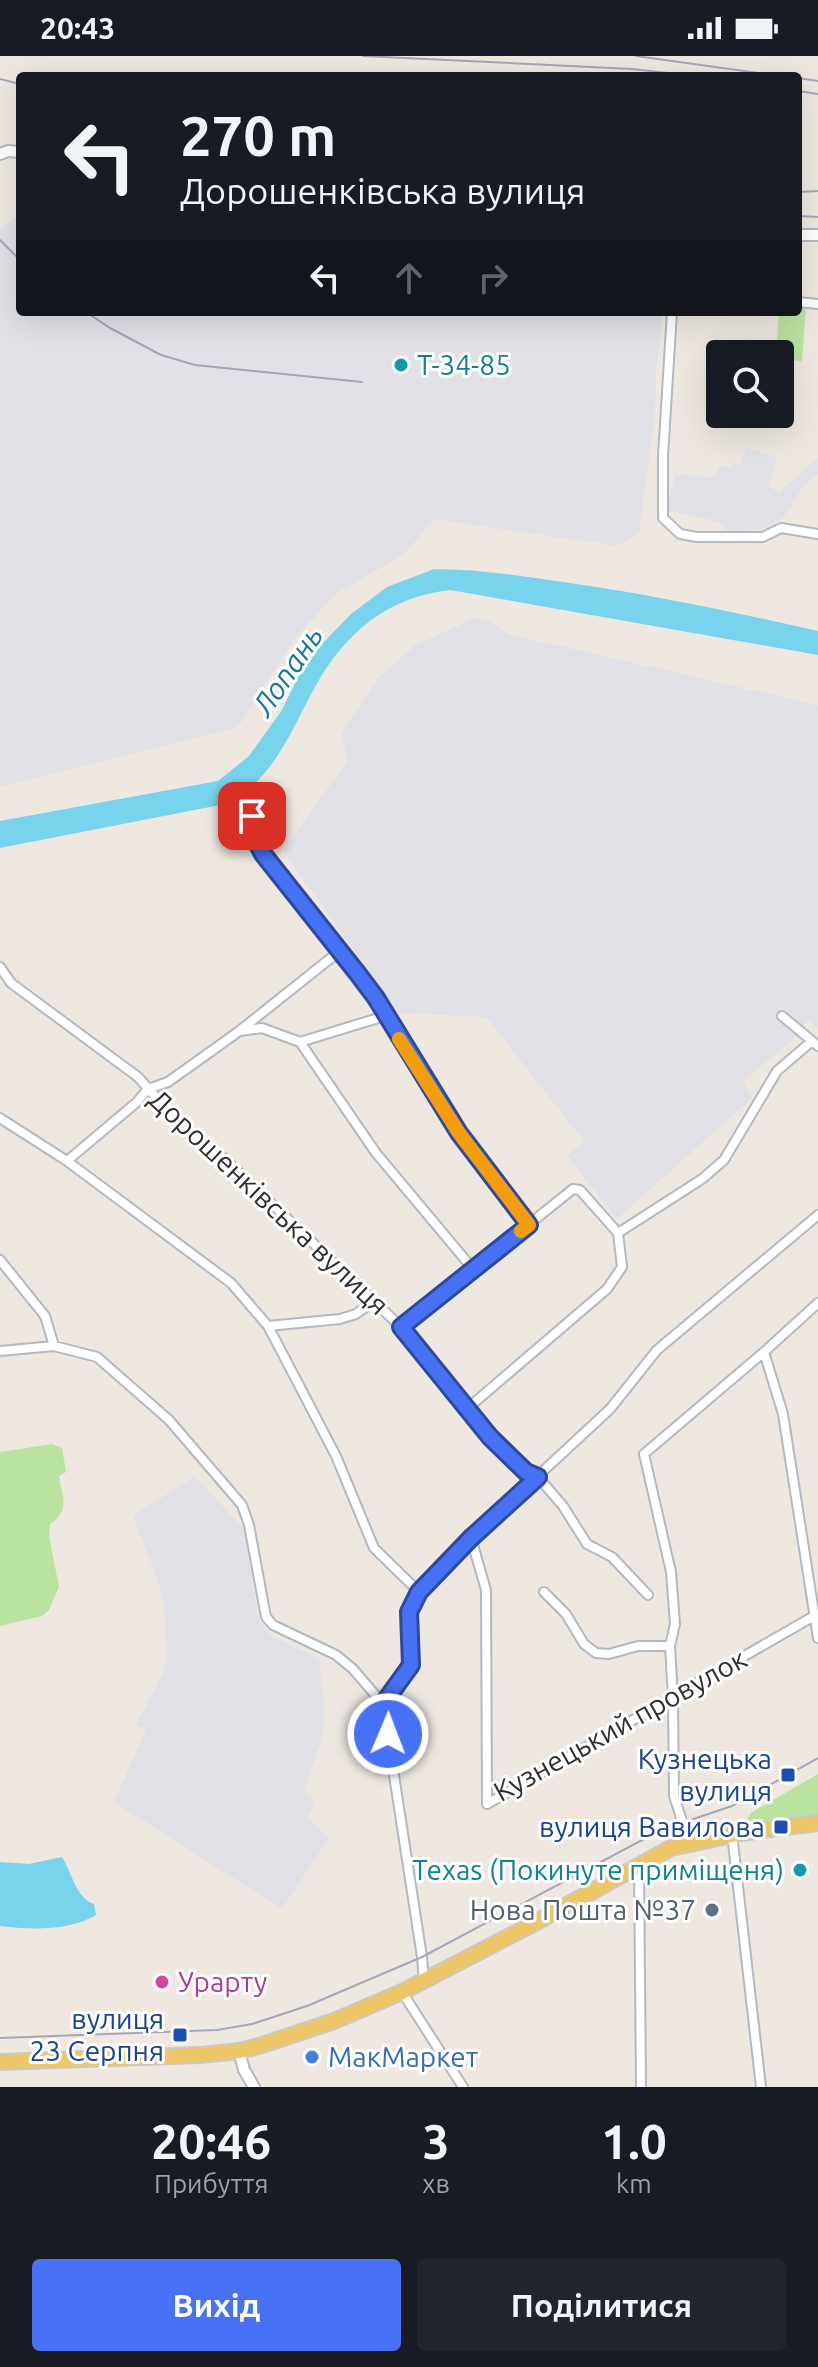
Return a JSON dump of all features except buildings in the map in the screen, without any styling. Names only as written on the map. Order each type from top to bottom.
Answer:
[{"type":"main road","points":[[0,2062],[239,2051],[334,2021],[402,1992],[533,1924],[639,1864],[683,1845],[732,1834],[818,1823]]},
{"type":"street","points":[[672,316],[663,456],[663,518],[680,534],[697,537],[763,537],[781,528],[818,534]]},
{"type":"street","points":[[252,816],[256,841],[263,854],[376,998],[459,1133],[529,1225]]},
{"type":"street","points":[[67,1161],[137,1102],[148,1089],[168,1082],[238,1032],[341,950]]},
{"type":"street","name":"Дорошенківська вулиця","points":[[0,967],[11,983],[138,1077],[178,1122],[226,1160],[401,1327],[490,1437],[526,1472],[538,1477],[563,1506],[587,1544],[612,1557],[648,1595]]},
{"type":"street","points":[[300,1042],[385,1016]]},
{"type":"street","points":[[618,1233],[702,1179],[724,1160],[777,1071],[815,1044],[782,1016]]},
{"type":"street","points":[[238,1032],[262,1028],[300,1042],[376,1153],[473,1269]]},
{"type":"street","points":[[0,1118],[67,1161],[231,1283],[268,1326],[336,1456],[374,1548],[419,1592]]},
{"type":"street","points":[[401,1327],[573,1189],[580,1190],[618,1233],[622,1267],[607,1289],[468,1408]]},
{"type":"street","points":[[383,1704],[411,1665],[409,1612],[419,1592],[471,1538],[610,1409],[657,1350],[818,1215]]},
{"type":"street","points":[[0,1260],[45,1316],[54,1346]]},
{"type":"street","points":[[268,1326],[340,1319],[356,1314],[374,1301]]},
{"type":"street","points":[[683,1845],[682,1821],[674,1796],[670,1646],[675,1624],[671,1572],[644,1454],[818,1303]]},
{"type":"street","points":[[0,1351],[54,1346],[97,1357],[169,1420],[242,1505],[249,1525],[266,1617],[273,1625],[336,1655],[353,1669],[383,1704],[424,1981]]},
{"type":"street","points":[[764,1352],[783,1414],[818,1638]]},
{"type":"street","name":"Кузнецький провулок","points":[[471,1538],[486,1590],[487,1804],[814,1616]]},
{"type":"street","points":[[544,1592],[566,1614],[584,1644],[596,1653],[609,1654],[638,1646],[670,1646]]},
{"type":"street","points":[[732,1834],[761,2087]]},
{"type":"street","points":[[639,1864],[641,2087]]},
{"type":"street","points":[[402,1992],[463,2087]]},
{"type":"street","points":[[239,2051],[244,2070],[254,2087]]},
{"type":"shaded area","points":[[16,216],[16,316],[663,316],[655,413],[639,533],[617,546],[433,519],[406,553],[337,593],[295,638],[238,727],[0,787],[0,229]]},
{"type":"shaded area","points":[[746,448],[777,457],[769,486],[779,493],[818,457],[818,474],[803,487],[783,518],[761,530],[733,531],[726,530],[721,522],[666,510],[676,474],[716,478],[718,466],[731,468],[732,463],[740,464]]},
{"type":"shaded area","points":[[475,618],[491,621],[508,634],[818,705],[818,1028],[808,1020],[792,1041],[743,1081],[752,1098],[617,1219],[567,1156],[584,1141],[486,1017],[399,1013],[283,851],[348,760],[341,733],[378,678],[414,646]]},
{"type":"shaded area","points":[[195,1476],[244,1529],[259,1621],[273,1637],[319,1659],[325,1712],[322,1738],[304,1791],[315,1802],[308,1817],[329,1838],[282,1909],[114,1802],[146,1730],[136,1725],[167,1661],[164,1604],[133,1516]]},
{"type":"green space","points":[[802,306],[806,307],[802,361],[794,361],[794,340],[777,340],[779,316],[802,316]]},
{"type":"green space","points":[[52,1444],[62,1448],[66,1472],[59,1476],[63,1508],[50,1524],[49,1536],[59,1587],[49,1610],[42,1616],[0,1626],[0,1452]]},
{"type":"green space","points":[[818,1774],[818,1816],[753,1823],[747,1819],[752,1812]]},
{"type":"water","points":[[434,569],[499,573],[595,587],[818,631],[818,655],[450,590],[427,594],[388,610],[354,634],[315,687],[272,764],[241,794],[220,805],[0,848],[0,821],[218,781],[249,756],[282,710],[298,677],[323,643],[351,614],[387,587]]},
{"type":"water","points":[[62,1857],[79,1891],[94,1904],[96,1915],[74,1924],[50,1928],[0,1926],[0,1862],[29,1864]]},
{"type":"tram line","points":[[0,2038],[217,2030],[252,2024],[307,2006],[422,1957],[661,1830],[732,1806],[818,1758]]},
{"type":"railway","points":[[363,56],[659,72]]},
{"type":"railway","points":[[636,56],[751,72]]},
{"type":"railway","points":[[0,79],[16,83]]},
{"type":"railway","points":[[802,79],[818,81]]},
{"type":"railway","points":[[802,92],[818,94]]},
{"type":"railway","points":[[802,192],[818,191]]},
{"type":"railway","points":[[802,216],[818,217]]},
{"type":"railway","points":[[0,240],[16,256]]},
{"type":"railway","points":[[92,316],[161,355],[195,365],[362,382]]},
{"type":"slow traffic","points":[[399,1039],[459,1133],[529,1225],[521,1231]]},
{"type":"place","name":"Т-34-85","points":[[401,365]]},
{"type":"place","name":"Кузнецька вулиця","points":[[788,1775]]},
{"type":"place","name":"вулиця Вавилова","points":[[781,1827]]},
{"type":"place","name":"Texas (Покинуте приміщеня)","points":[[800,1870]]},
{"type":"place","name":"Нова Пошта №37","points":[[712,1910]]},
{"type":"place","name":"Урарту","points":[[162,1982]]},
{"type":"place","name":"вулиця 23 Серпня","points":[[180,2035]]},
{"type":"place","name":"МакМаркет","points":[[312,2057]]},
{"type":"route","points":[[252,816],[256,841],[263,854],[376,998],[459,1133],[529,1225],[401,1327],[490,1437],[526,1472],[538,1477],[471,1538],[419,1592],[409,1612],[411,1665],[383,1704],[388,1734]]},
{"type":"water label","name":"Лопань","points":[[288,671]]}]
